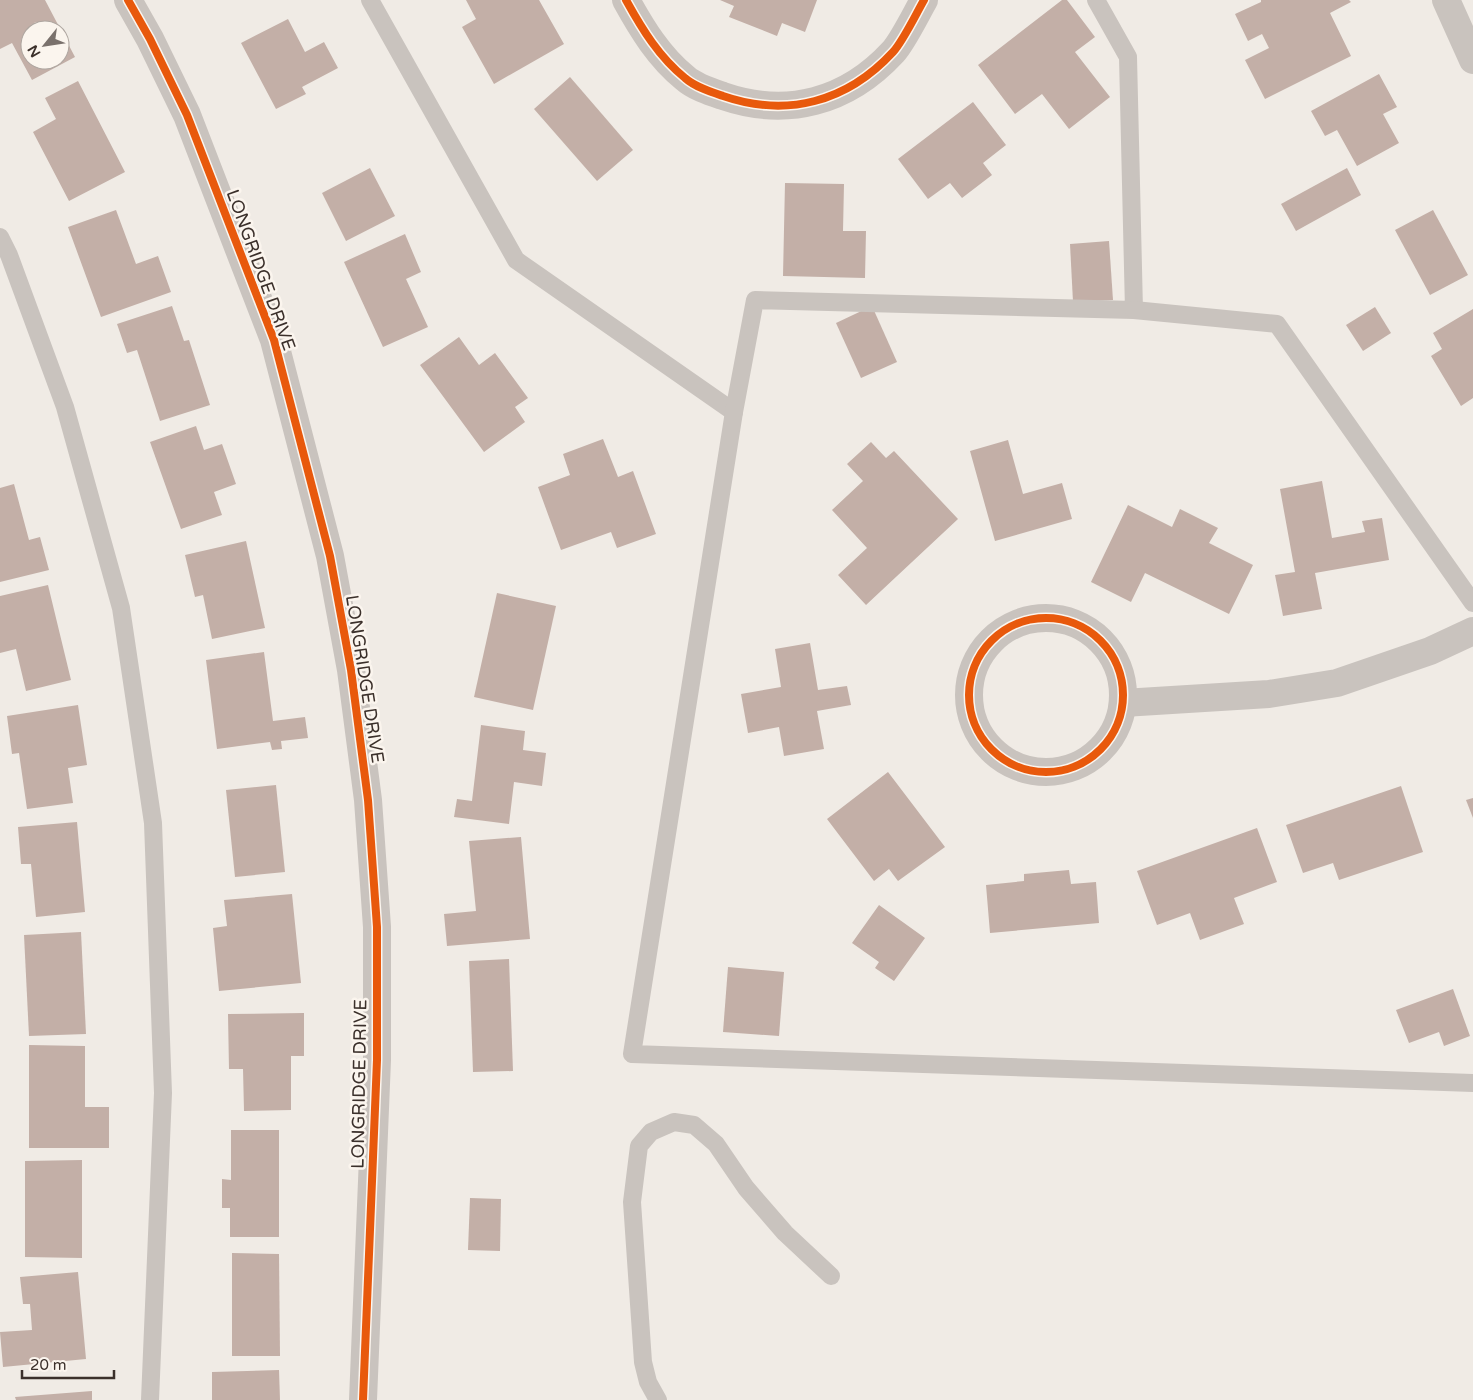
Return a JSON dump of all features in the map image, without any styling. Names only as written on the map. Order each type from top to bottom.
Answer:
[{"type":"street","name":"LONGRIDGE DRIVE","points":[[128,0],[150,39],[187,116],[274,340],[330,556],[351,670],[368,800],[376,927],[377,1060],[363,1400]]},
{"type":"street","points":[[626,0],[643,31],[665,60],[687,80],[712,92],[743,103],[784,106],[816,102],[856,84],[894,52],[924,0]]},
{"type":"street","points":[[1446,0],[1473,60]]},
{"type":"street","points":[[1039,617],[1064,619],[1093,633],[1104,643],[1118,664],[1124,685],[1123,703],[1116,729],[1101,750],[1086,762],[1056,772],[1029,770],[1015,766],[984,742],[970,713],[968,702],[969,683],[975,663],[988,643],[1006,628],[1039,617]]},
{"type":"street","points":[[1123,703],[1269,694],[1337,683],[1430,652],[1473,631]]},
{"type":"lane","points":[[370,0],[516,260],[734,412]]},
{"type":"lane","points":[[1096,0],[1128,57],[1134,310]]},
{"type":"lane","points":[[0,236],[65,407],[121,608],[153,823],[162,1094],[150,1400]]},
{"type":"lane","points":[[1473,602],[1277,324],[1134,310],[755,300],[734,412],[632,1054],[1473,1083]]},
{"type":"lane","points":[[658,1400],[648,1382],[643,1362],[632,1202],[640,1146],[651,1132],[674,1122],[694,1125],[716,1144],[746,1188],[785,1233],[830,1276]]},
{"type":"building","points":[[0,0],[45,0],[56,20],[20,20],[20,58],[12,43],[0,49]]},
{"type":"building","points":[[466,0],[539,0],[564,44],[494,84],[462,27],[476,19]]},
{"type":"building","points":[[720,0],[817,0],[805,32],[782,23],[777,36],[729,17],[734,6]]},
{"type":"building","points":[[1062,0],[1067,0],[1095,37],[1075,52],[1110,97],[1069,129],[1042,94],[1015,114],[978,65]]},
{"type":"building","points":[[1261,0],[1349,0],[1351,2],[1330,13],[1351,56],[1265,99],[1245,60],[1269,48],[1262,34],[1248,41],[1235,14],[1261,2]]},
{"type":"building","points":[[288,19],[305,52],[324,42],[338,68],[302,87],[306,94],[276,109],[241,43]]},
{"type":"building","points":[[70,48],[75,57],[70,60]]},
{"type":"building","points":[[27,70],[51,70],[32,80]]},
{"type":"building","points":[[1379,74],[1397,107],[1383,114],[1399,143],[1357,166],[1337,130],[1325,136],[1311,111]]},
{"type":"building","points":[[570,77],[633,150],[597,181],[534,109]]},
{"type":"building","points":[[78,81],[125,172],[69,201],[33,132],[56,119],[45,98]]},
{"type":"building","points":[[973,102],[1006,145],[983,163],[992,175],[962,198],[950,183],[928,199],[898,159]]},
{"type":"building","points":[[370,168],[395,216],[346,241],[322,193]]},
{"type":"building","points":[[1347,168],[1361,195],[1296,231],[1281,204]]},
{"type":"building","points":[[785,183],[844,184],[843,231],[866,231],[865,278],[783,276]]},
{"type":"building","points":[[116,210],[136,264],[158,256],[171,292],[101,317],[68,227]]},
{"type":"building","points":[[1433,210],[1468,275],[1430,295],[1395,230]]},
{"type":"building","points":[[405,234],[421,272],[406,279],[428,327],[383,347],[344,262]]},
{"type":"building","points":[[1109,241],[1113,300],[1073,302],[1070,244]]},
{"type":"building","points":[[172,306],[184,341],[189,340],[210,405],[160,421],[137,350],[127,353],[117,324]]},
{"type":"building","points":[[872,306],[897,362],[861,378],[836,323]]},
{"type":"building","points":[[1375,307],[1391,333],[1363,351],[1346,325]]},
{"type":"building","points":[[1473,309],[1473,398],[1461,406],[1431,356],[1442,349],[1433,333]]},
{"type":"building","points":[[459,337],[479,365],[495,353],[528,398],[515,407],[525,422],[484,452],[420,365]]},
{"type":"building","points":[[196,426],[204,450],[222,444],[236,484],[214,492],[222,515],[181,529],[150,442]]},
{"type":"building","points":[[603,439],[618,477],[633,471],[656,534],[617,548],[611,532],[561,550],[538,487],[570,475],[563,454]]},
{"type":"building","points":[[1008,440],[1023,494],[1062,483],[1072,519],[995,541],[970,451]]},
{"type":"building","points":[[871,442],[886,458],[894,451],[958,519],[866,605],[838,575],[867,548],[832,510],[863,481],[847,464]]},
{"type":"building","points":[[1322,481],[1332,538],[1365,532],[1362,521],[1382,518],[1389,560],[1315,573],[1322,609],[1283,616],[1275,575],[1295,572],[1280,489]]},
{"type":"building","points":[[14,484],[29,540],[40,537],[49,570],[0,582],[0,488]]},
{"type":"building","points":[[1128,505],[1172,527],[1180,509],[1218,528],[1209,543],[1253,565],[1229,614],[1145,573],[1131,602],[1091,582]]},
{"type":"building","points":[[246,541],[265,628],[212,639],[203,595],[195,597],[185,555]]},
{"type":"building","points":[[48,585],[71,680],[26,691],[16,649],[0,653],[0,596]]},
{"type":"building","points":[[497,593],[556,606],[533,710],[474,697]]},
{"type":"building","points":[[810,643],[818,690],[847,686],[851,705],[817,711],[824,749],[784,756],[779,727],[748,733],[741,694],[781,687],[775,649]]},
{"type":"building","points":[[264,652],[273,721],[305,717],[308,738],[281,741],[282,749],[272,750],[270,742],[217,749],[206,660]]},
{"type":"building","points":[[78,705],[87,765],[68,768],[73,803],[27,809],[19,753],[12,754],[7,716]]},
{"type":"building","points":[[481,725],[525,731],[523,750],[546,753],[542,786],[514,782],[509,824],[454,817],[457,799],[472,801]]},
{"type":"building","points":[[888,772],[945,847],[898,881],[889,869],[874,881],[827,819]]},
{"type":"building","points":[[276,785],[285,872],[235,877],[226,790]]},
{"type":"building","points":[[1401,786],[1423,852],[1339,880],[1333,863],[1303,873],[1286,825]]},
{"type":"building","points":[[1473,798],[1473,818],[1466,800]]},
{"type":"building","points":[[77,822],[85,912],[36,917],[31,864],[21,864],[18,827]]},
{"type":"building","points":[[1257,828],[1277,882],[1234,898],[1244,924],[1200,940],[1190,913],[1157,925],[1137,871]]},
{"type":"building","points":[[521,837],[530,939],[447,946],[444,914],[476,911],[469,841]]},
{"type":"building","points":[[1069,870],[1071,884],[1096,882],[1099,923],[990,933],[986,885],[1024,881],[1024,874]]},
{"type":"building","points":[[292,894],[301,983],[219,991],[213,928],[227,926],[224,900]]},
{"type":"building","points":[[879,905],[925,938],[894,981],[875,968],[879,962],[852,943]]},
{"type":"building","points":[[81,932],[86,1034],[29,1036],[24,935]]},
{"type":"building","points":[[509,959],[513,1071],[473,1072],[469,961]]},
{"type":"building","points":[[728,967],[784,972],[779,1036],[723,1032]]},
{"type":"building","points":[[1453,989],[1470,1036],[1444,1046],[1439,1032],[1409,1043],[1396,1010]]},
{"type":"building","points":[[304,1013],[304,1056],[291,1056],[291,1110],[244,1111],[243,1069],[229,1069],[228,1014]]},
{"type":"building","points":[[29,1045],[85,1046],[85,1107],[109,1107],[109,1148],[29,1148]]},
{"type":"building","points":[[231,1130],[279,1130],[279,1237],[230,1237],[230,1208],[222,1208],[222,1179],[231,1180]]},
{"type":"building","points":[[82,1160],[82,1258],[25,1257],[25,1161]]},
{"type":"building","points":[[470,1198],[501,1199],[500,1251],[468,1250]]},
{"type":"building","points":[[232,1253],[279,1254],[280,1356],[232,1356]]},
{"type":"building","points":[[78,1272],[86,1359],[3,1367],[0,1332],[32,1330],[30,1304],[23,1304],[20,1277]]},
{"type":"building","points":[[279,1370],[280,1400],[212,1400],[212,1372]]},
{"type":"building","points":[[92,1391],[92,1400],[16,1400],[15,1397]]},
{"type":"cycle path","points":[[128,0],[150,39],[187,115],[274,340],[330,556],[351,670],[368,800],[377,927],[377,1060],[363,1400]]},
{"type":"cycle path","points":[[626,0],[659,52],[693,84],[723,96],[770,105],[793,105],[815,101],[836,94],[856,83],[893,52],[924,0]]},
{"type":"cycle path","points":[[1046,618],[1061,619],[1076,624],[1101,640],[1117,665],[1122,680],[1123,695],[1122,710],[1117,725],[1101,750],[1076,766],[1061,771],[1046,772],[1031,771],[1016,766],[991,750],[975,725],[970,710],[969,695],[970,680],[975,665],[991,640],[1016,624],[1031,619],[1046,618]]}]
